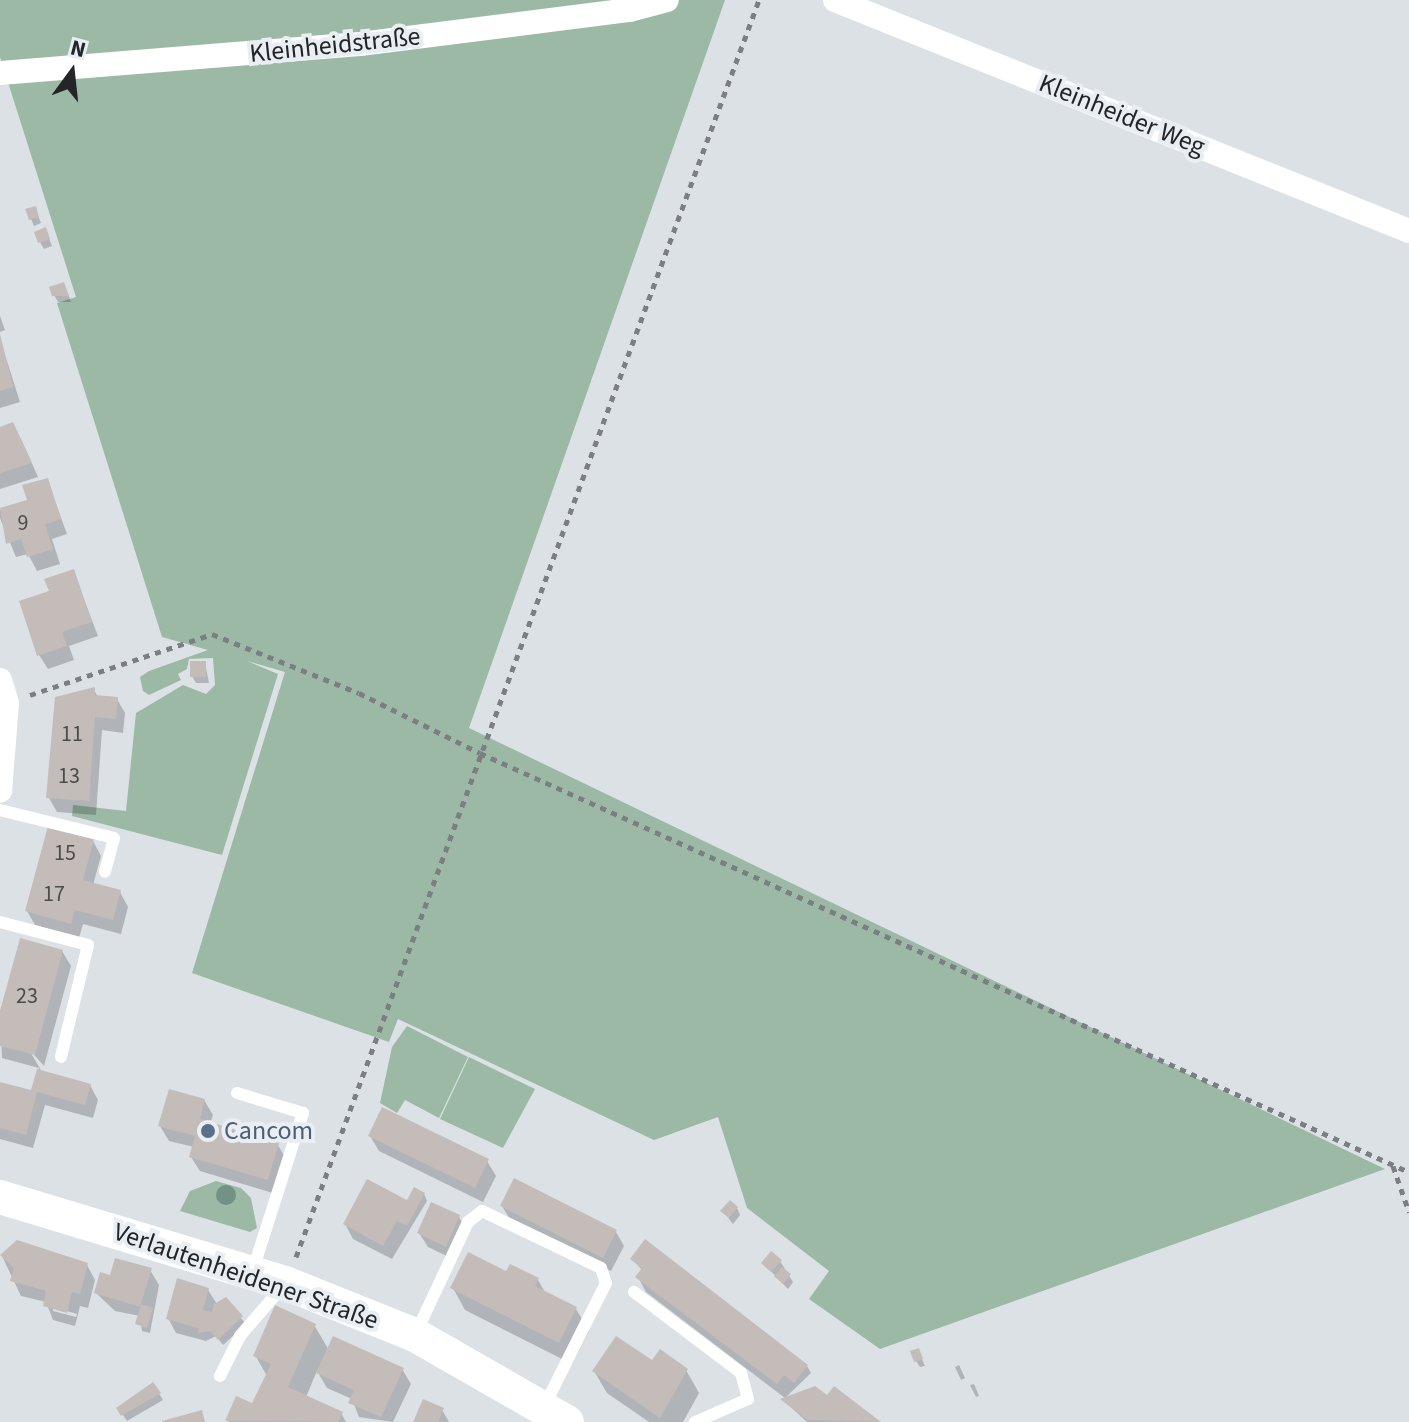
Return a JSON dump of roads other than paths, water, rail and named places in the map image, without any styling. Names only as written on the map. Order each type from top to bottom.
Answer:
[{"type":"main road","name":"Verlautenheidener Straße","points":[[0,1197],[285,1283],[415,1335],[555,1415]]},
{"type":"street","name":"Kleinheidstraße","points":[[0,73],[360,44],[630,10],[667,0]]},
{"type":"street","name":"Kleinheider Weg","points":[[835,0],[1409,231]]},
{"type":"street","points":[[0,791],[2,696]]},
{"type":"lane","points":[[0,810],[114,838],[105,872]]},
{"type":"lane","points":[[0,922],[88,945],[61,1057]]},
{"type":"lane","points":[[237,1093],[303,1113],[252,1273]]},
{"type":"lane","points":[[415,1335],[468,1222],[482,1211],[601,1268],[606,1283],[555,1415]]},
{"type":"lane","points":[[220,1376],[240,1336],[285,1283]]},
{"type":"lane","points":[[634,1292],[741,1373],[748,1399],[695,1422]]},
{"type":"place","name":"Cancom","points":[[208,1131]]}]
